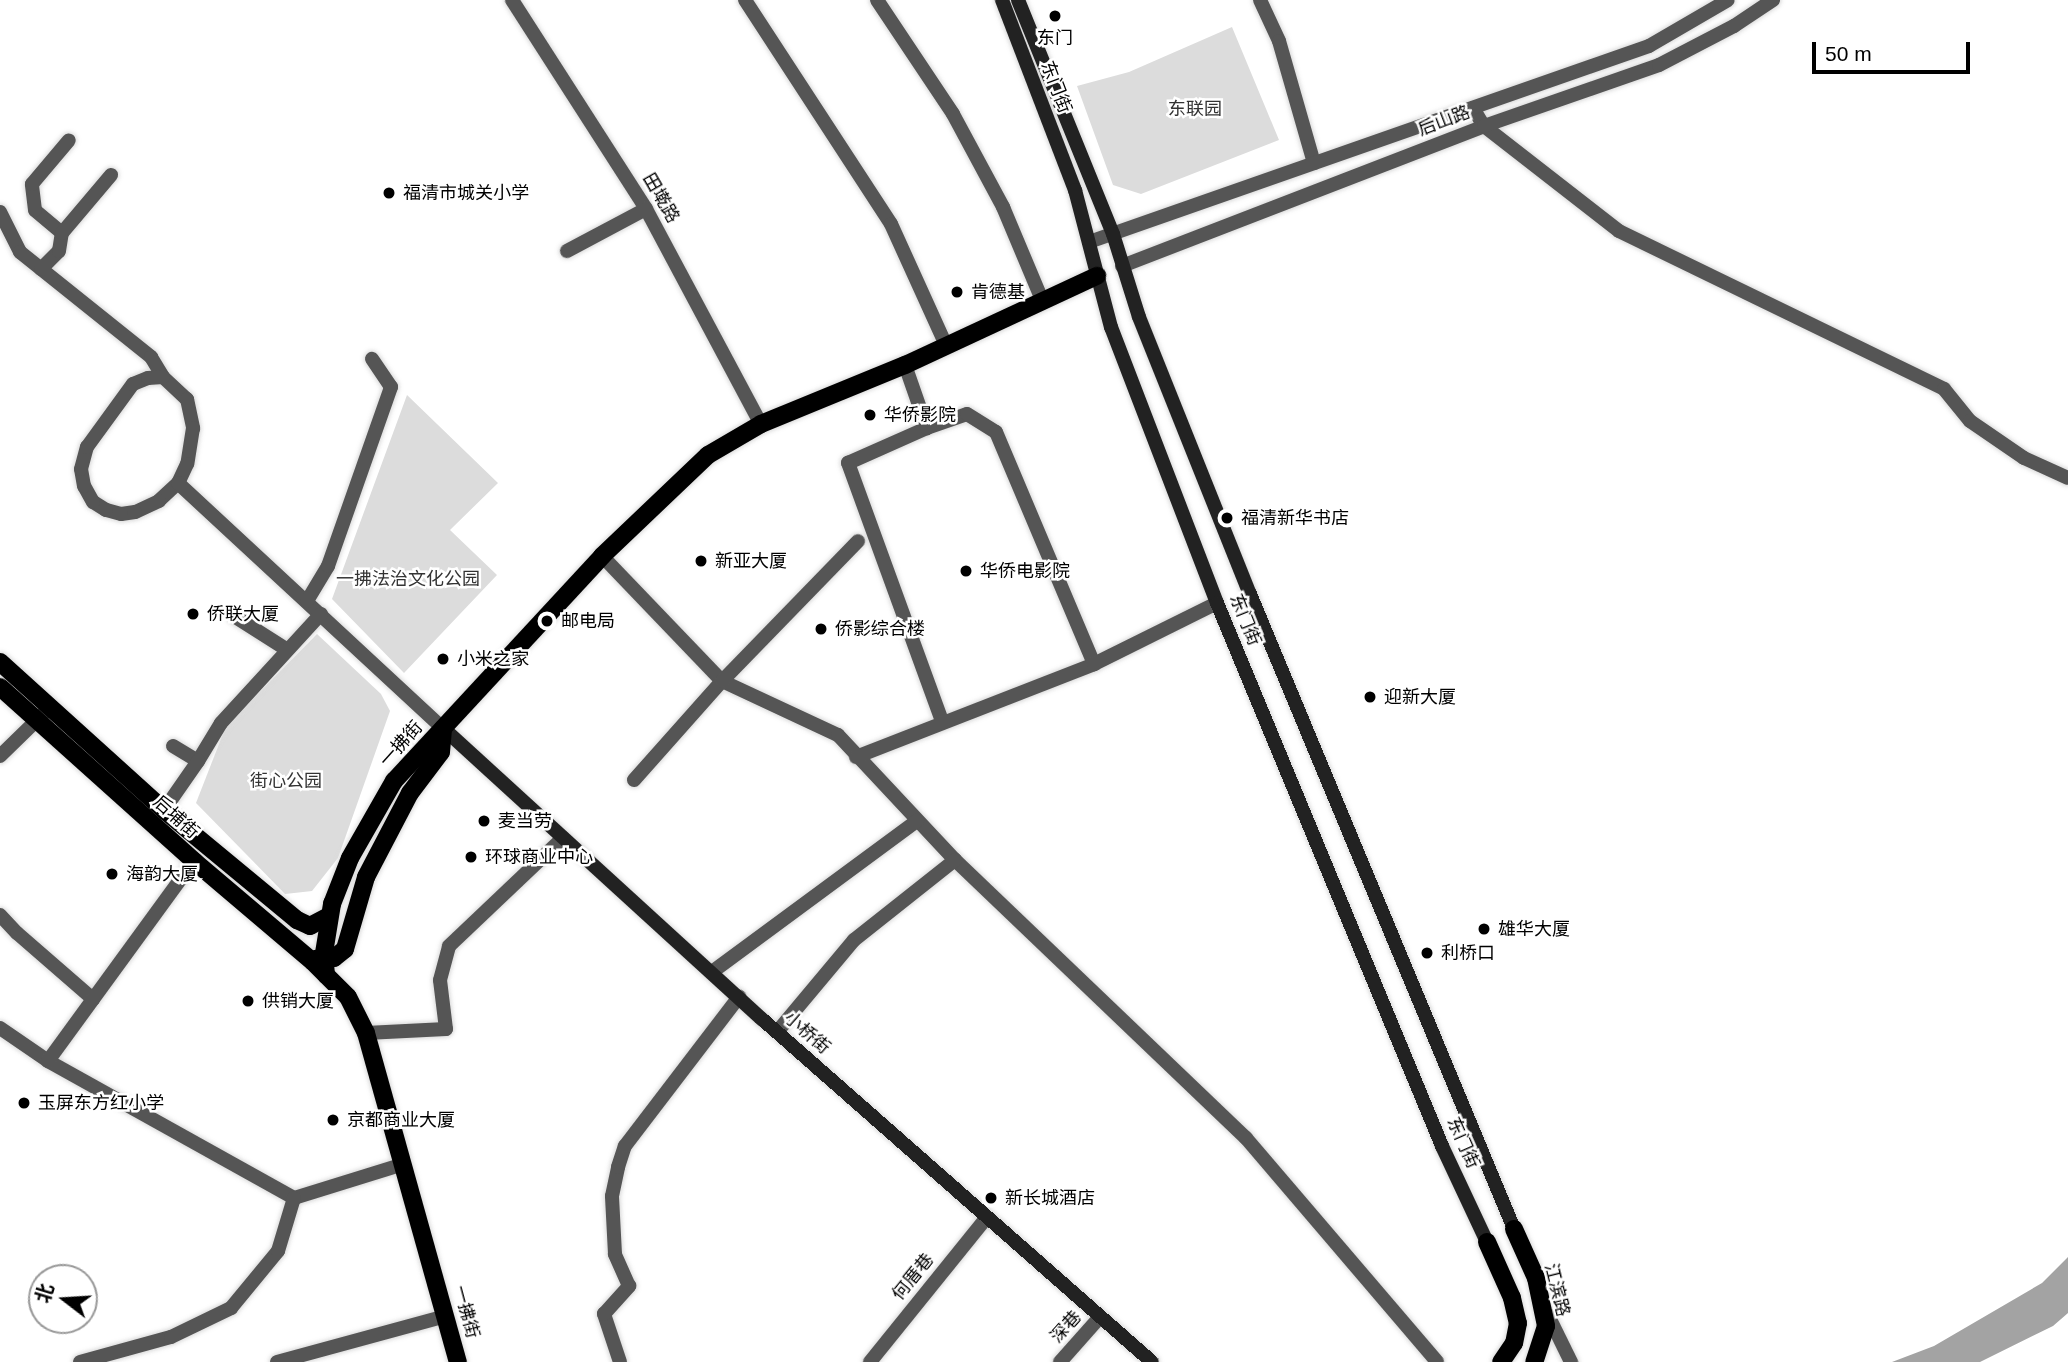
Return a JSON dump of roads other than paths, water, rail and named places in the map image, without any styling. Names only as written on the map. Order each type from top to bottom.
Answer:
[{"type":"main road","points":[[443,728],[602,555],[708,456],[761,424],[905,365],[1097,276]]},
{"type":"main road","name":"后埔街","points":[[0,662],[164,810],[297,920],[310,926],[329,916]]},
{"type":"main road","name":"后埔街","points":[[0,687],[194,861],[305,955],[325,967]]},
{"type":"main road","name":"一拂街","points":[[443,728],[394,781],[350,858],[329,916],[325,967],[348,997],[366,1033],[458,1362]]},
{"type":"main road","name":"一拂街","points":[[325,967],[345,949],[366,877],[410,793],[441,752],[443,728]]},
{"type":"main road","name":"江滨路","points":[[1514,1229],[1536,1278],[1546,1326],[1534,1362]]},
{"type":"main road","points":[[1487,1242],[1512,1298],[1518,1323],[1514,1343],[1501,1362]]},
{"type":"street","name":"田墘路","points":[[512,0],[646,209],[761,424]]},
{"type":"street","points":[[745,0],[891,224],[946,345]]},
{"type":"street","points":[[877,0],[953,114],[1003,207],[1043,302]]},
{"type":"street","name":"东门街","points":[[1002,0],[1075,190],[1111,327],[1217,603],[1442,1146],[1487,1242]]},
{"type":"street","name":"东门街","points":[[1018,0],[1112,234],[1139,317],[1250,594],[1514,1229]]},
{"type":"street","points":[[1261,0],[1279,41],[1314,163]]},
{"type":"street","name":"后山路","points":[[1089,242],[1649,46],[1728,0]]},
{"type":"street","name":"后山路","points":[[1122,266],[1484,126],[1659,65],[1734,26],[1773,0]]},
{"type":"street","points":[[1473,108],[1484,126],[1619,231],[1944,389],[1970,421],[2024,458],[2068,478]]},
{"type":"street","points":[[62,233],[35,209],[32,184],[69,140]]},
{"type":"street","points":[[41,269],[59,251],[62,233],[111,175]]},
{"type":"street","points":[[567,251],[646,209]]},
{"type":"street","points":[[1,218],[20,252],[151,357],[163,377],[187,399],[193,428],[187,464],[177,483],[159,501],[135,512],[121,514],[93,502],[83,486],[81,469],[87,447],[133,384],[148,378],[163,377]]},
{"type":"street","points":[[1097,276],[1122,266]]},
{"type":"street","points":[[307,601],[328,566],[391,387],[372,359]]},
{"type":"street","points":[[905,365],[927,428]]},
{"type":"street","points":[[942,721],[848,463],[927,428],[967,414],[996,432],[1094,664]]},
{"type":"street","points":[[177,483],[443,728]]},
{"type":"street","points":[[634,780],[722,681],[858,541]]},
{"type":"street","points":[[602,555],[722,681],[838,736],[955,860],[1246,1138],[1437,1362]]},
{"type":"street","points":[[856,757],[942,721],[1094,664],[1217,603]]},
{"type":"street","points":[[164,810],[221,723],[286,649],[321,614]]},
{"type":"street","points":[[234,616],[286,649]]},
{"type":"street","points":[[0,756],[50,707]]},
{"type":"street","name":"小桥街","points":[[443,728],[777,1032],[1152,1362]]},
{"type":"street","points":[[173,746],[198,761]]},
{"type":"street","points":[[712,972],[917,821]]},
{"type":"street","points":[[366,1033],[446,1029],[440,980],[449,946],[563,838]]},
{"type":"street","points":[[777,1032],[854,940],[955,860]]},
{"type":"street","points":[[48,1060],[194,861]]},
{"type":"street","points":[[0,915],[93,999]]},
{"type":"street","points":[[620,1362],[604,1314],[629,1286],[615,1254],[612,1196],[618,1167],[625,1146],[738,997]]},
{"type":"street","points":[[0,1028],[48,1060],[294,1198],[404,1164]]},
{"type":"street","points":[[80,1362],[172,1337],[231,1308],[278,1251],[294,1198]]},
{"type":"street","name":"何厝巷","points":[[870,1362],[987,1217]]},
{"type":"street","points":[[1539,1295],[1571,1362]]},
{"type":"street","points":[[277,1362],[446,1317]]},
{"type":"street","name":"深巷","points":[[1060,1362],[1100,1317]]},
{"type":"place","name":"东门","points":[[1055,16]]},
{"type":"place","name":"福清市城关小学","points":[[389,193]]},
{"type":"place","name":"肯德基","points":[[957,292]]},
{"type":"place","name":"华侨影院","points":[[870,415]]},
{"type":"place","name":"福清新华书店","points":[[1227,518]]},
{"type":"place","name":"新亚大厦","points":[[701,561]]},
{"type":"place","name":"华侨电影院","points":[[966,571]]},
{"type":"place","name":"侨联大厦","points":[[193,614]]},
{"type":"place","name":"邮电局","points":[[547,621]]},
{"type":"place","name":"侨影综合楼","points":[[821,629]]},
{"type":"place","name":"小米之家","points":[[443,659]]},
{"type":"place","name":"迎新大厦","points":[[1370,697]]},
{"type":"place","name":"麦当劳","points":[[484,821]]},
{"type":"place","name":"环球商业中心","points":[[471,857]]},
{"type":"place","name":"海韵大厦","points":[[112,874]]},
{"type":"place","name":"雄华大厦","points":[[1484,929]]},
{"type":"place","name":"利桥口","points":[[1427,953]]},
{"type":"place","name":"供销大厦","points":[[248,1001]]},
{"type":"place","name":"玉屏东方红小学","points":[[24,1103]]},
{"type":"place","name":"京都商业大厦","points":[[333,1120]]},
{"type":"place","name":"新长城酒店","points":[[991,1198]]},
{"type":"park label","name":"东联园","points":[[1195,109]]},
{"type":"park label","name":"一拂法治文化公园","points":[[408,579]]},
{"type":"park label","name":"街心公园","points":[[286,781]]}]
